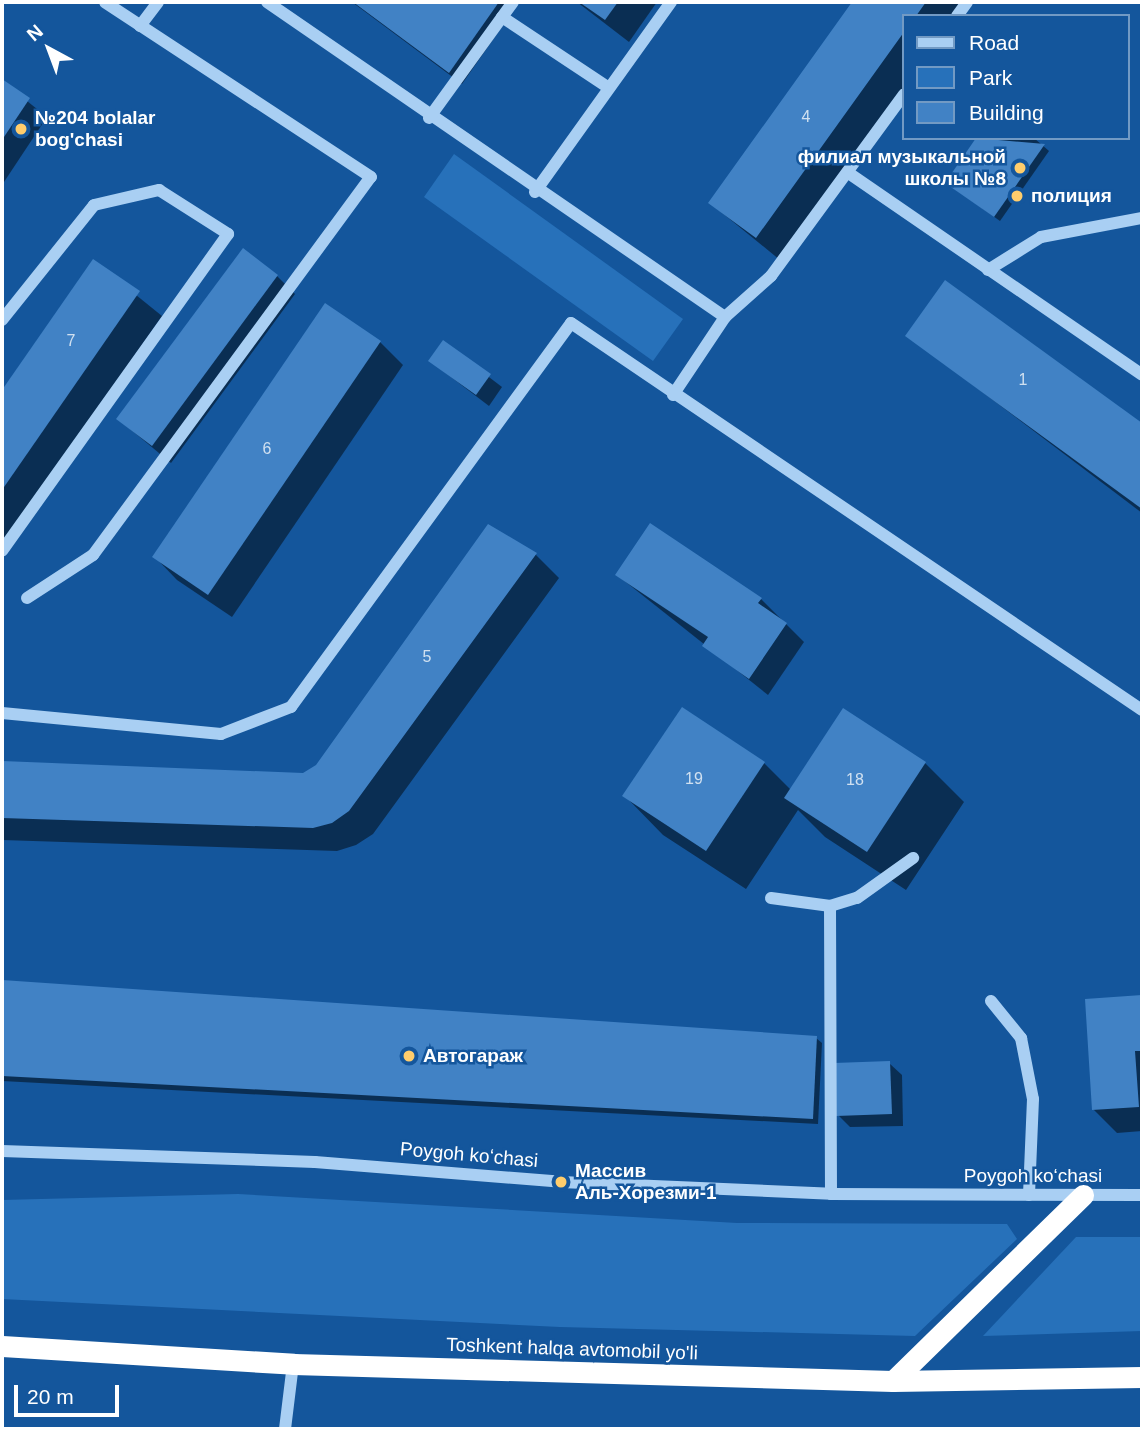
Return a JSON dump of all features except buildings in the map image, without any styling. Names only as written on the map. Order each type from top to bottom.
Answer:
[{"type":"highway","points":[[893,1381],[1083,1195]]},
{"type":"highway","name":"Toshkent halqa avtomobil yo'li","points":[[2,1346],[293,1364],[893,1381],[1142,1377]]},
{"type":"street","points":[[27,598],[93,555],[371,177],[105,2]]},
{"type":"street","points":[[140,26],[158,2]]},
{"type":"street","points":[[267,2],[535,192],[725,317]]},
{"type":"street","points":[[429,118],[513,2]]},
{"type":"street","points":[[535,192],[671,2]]},
{"type":"street","points":[[502,17],[609,88]]},
{"type":"street","points":[[673,395],[725,317],[771,276],[849,174],[902,97]]},
{"type":"street","points":[[849,174],[1142,376]]},
{"type":"street","points":[[2,320],[94,205],[159,190],[228,234],[2,551]]},
{"type":"street","points":[[988,270],[1041,237],[1142,218]]},
{"type":"street","points":[[2,713],[221,734],[291,707],[571,323],[673,395],[1142,710]]},
{"type":"street","points":[[771,898],[830,906],[857,898],[913,858]]},
{"type":"street","points":[[830,906],[831,1194]]},
{"type":"street","points":[[991,1000],[1021,1038],[1033,1099],[1030,1195]]},
{"type":"street","name":"Poygoh koʻchasi","points":[[2,1151],[315,1162],[561,1182],[831,1194],[1142,1195]]},
{"type":"street","points":[[285,1429],[293,1364]]},
{"type":"green space","points":[[454,154],[683,319],[653,361],[424,197]]},
{"type":"green space","points":[[238,1194],[737,1223],[1007,1224],[1017,1239],[915,1336],[560,1327],[2,1299],[2,1200]]},
{"type":"green space","points":[[1076,1237],[1142,1237],[1142,1331],[983,1336]]},
{"type":"place","name":"№204 bolalar bog'chasi","points":[[21,129]]},
{"type":"place","name":"филиал музыкальной школы №8","points":[[1020,168]]},
{"type":"place","name":"полиция","points":[[1017,196]]},
{"type":"place","name":"Автогараж","points":[[409,1056]]},
{"type":"place","name":"Массив Аль-Хорезми-1","points":[[561,1182]]}]
